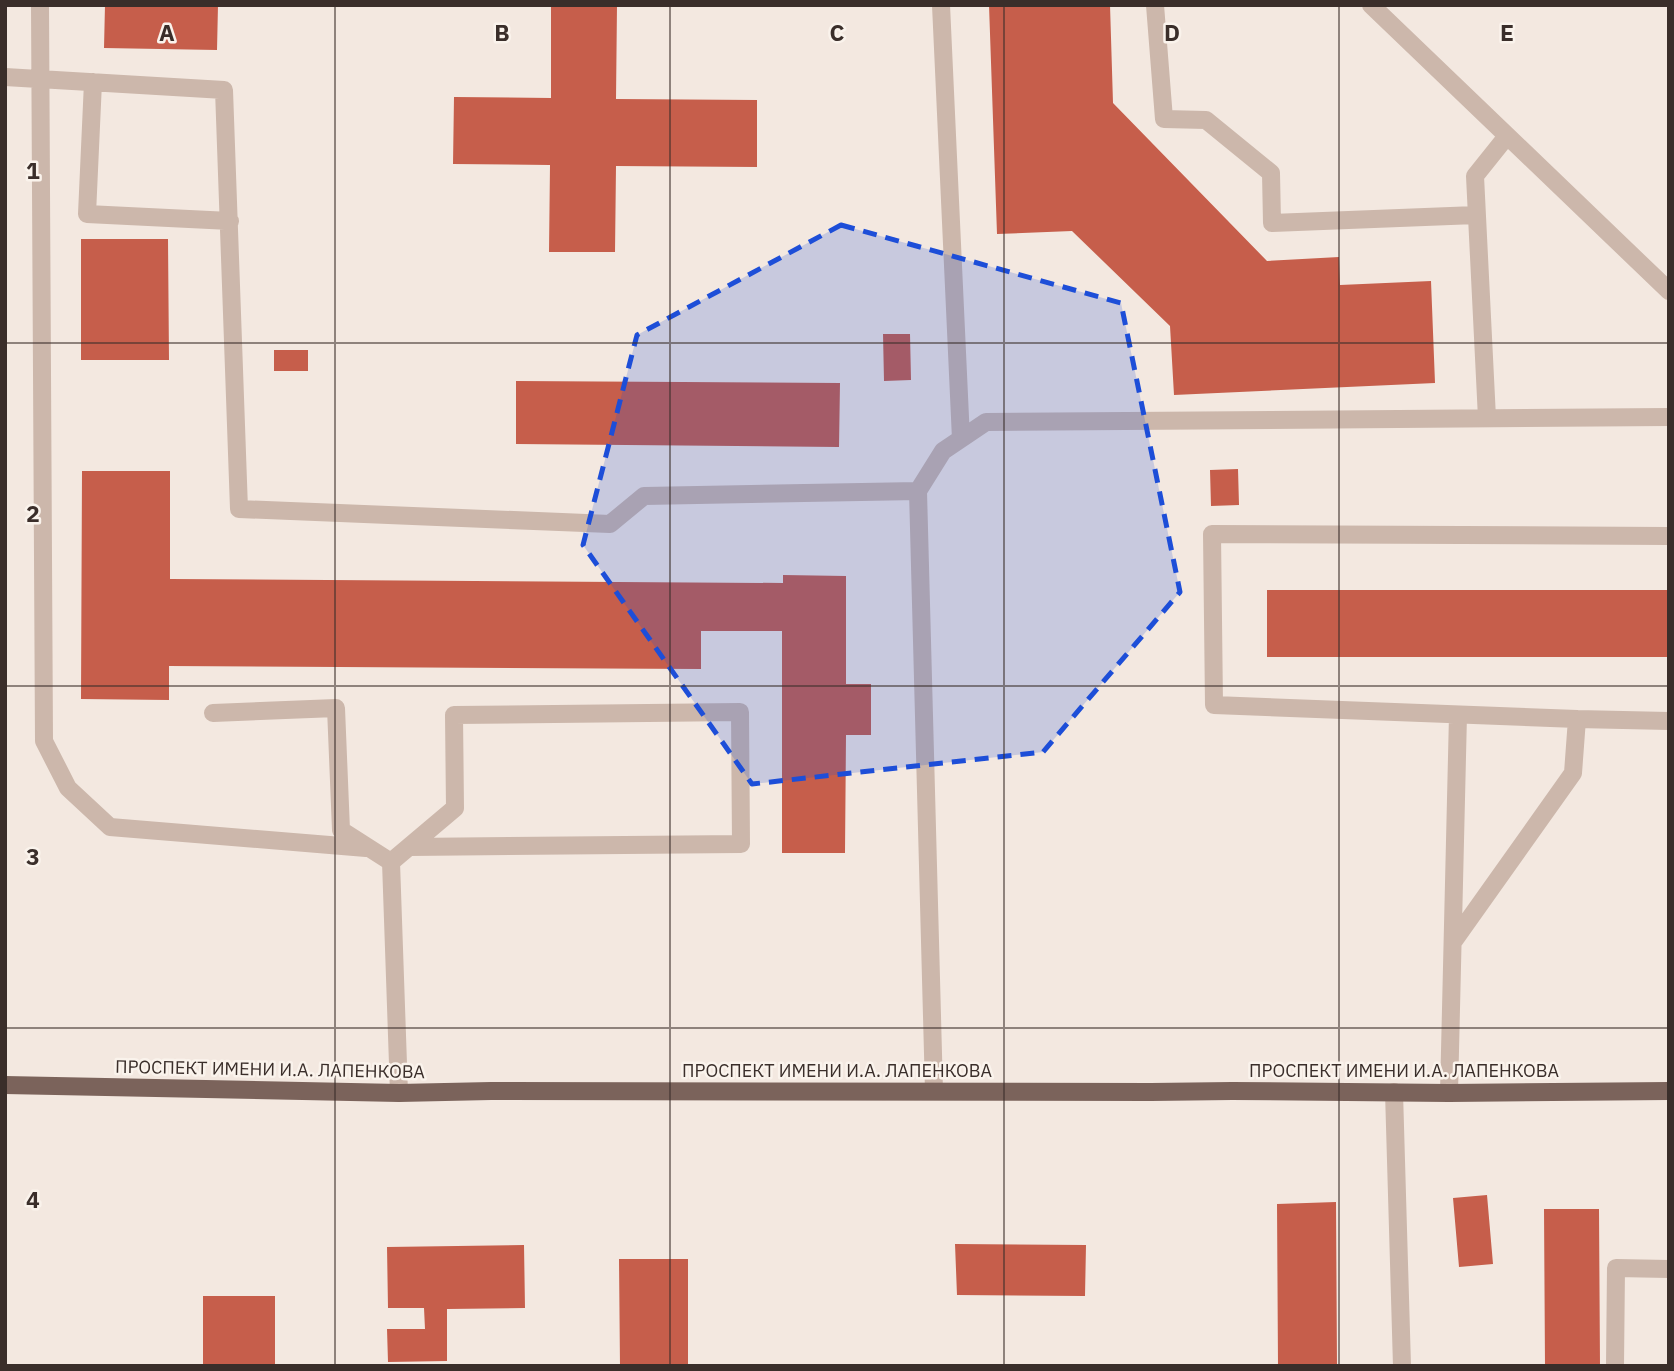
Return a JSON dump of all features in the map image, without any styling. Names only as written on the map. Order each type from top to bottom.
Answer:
[{"type":"main road","name":"ПРОСПЕКТ ИМЕНИ И.А. ЛАПЕНКОВА","points":[[5,1086],[398,1093],[1669,1091]]},
{"type":"lane","points":[[40,5],[44,741],[68,788],[110,827],[369,848]]},
{"type":"lane","points":[[942,5],[961,439]]},
{"type":"lane","points":[[1155,5],[1164,119],[1206,120],[1271,173],[1272,223],[1476,215]]},
{"type":"lane","points":[[1371,5],[1669,291]]},
{"type":"lane","points":[[5,78],[224,90],[239,509],[610,524],[644,496],[918,491]]},
{"type":"lane","points":[[93,82],[88,214],[230,220]]},
{"type":"lane","points":[[1487,418],[1475,177],[1507,136]]},
{"type":"lane","points":[[934,1091],[918,491],[943,452],[986,422],[1669,417]]},
{"type":"lane","points":[[1669,536],[1212,534],[1214,705],[1669,721]]},
{"type":"lane","points":[[212,713],[336,708],[341,830],[391,862]]},
{"type":"lane","points":[[391,862],[409,847],[456,808],[454,715],[740,712],[741,844],[409,847]]},
{"type":"lane","points":[[1449,1093],[1458,715]]},
{"type":"lane","points":[[1453,942],[1573,773],[1577,719]]},
{"type":"lane","points":[[391,862],[398,1093]]},
{"type":"lane","points":[[1394,1092],[1402,1366]]},
{"type":"lane","points":[[1615,1366],[1616,1268],[1669,1269]]},
{"type":"highlighted area","points":[[841,225],[1121,303],[1180,592],[1043,752],[752,784],[583,545],[637,335]]},
{"type":"building","points":[[105,5],[218,5],[217,50],[104,48]]},
{"type":"building","points":[[551,5],[617,5],[616,99],[757,100],[757,167],[616,166],[615,252],[549,252],[550,165],[453,164],[454,97],[551,98]]},
{"type":"building","points":[[989,5],[1110,5],[1113,103],[1267,261],[1339,257],[1340,285],[1431,281],[1435,383],[1174,395],[1170,326],[1072,231],[997,234]]},
{"type":"building","points":[[81,239],[168,239],[169,360],[81,360]]},
{"type":"building","points":[[883,334],[910,334],[911,380],[884,381]]},
{"type":"building","points":[[274,350],[308,350],[308,371],[274,371]]},
{"type":"building","points":[[516,381],[840,383],[839,447],[516,444]]},
{"type":"building","points":[[1238,469],[1239,505],[1211,506],[1210,470]]},
{"type":"building","points":[[82,471],[170,471],[170,579],[783,583],[783,575],[846,576],[846,684],[871,684],[871,735],[846,735],[845,853],[782,853],[782,631],[701,631],[701,669],[169,666],[169,700],[81,699]]},
{"type":"building","points":[[1267,590],[1669,590],[1669,657],[1267,657]]},
{"type":"building","points":[[1487,1195],[1493,1264],[1459,1267],[1453,1198]]},
{"type":"building","points":[[1336,1202],[1337,1366],[1278,1366],[1277,1204]]},
{"type":"building","points":[[1544,1209],[1599,1209],[1600,1366],[1545,1366]]},
{"type":"building","points":[[955,1244],[1086,1245],[1085,1296],[957,1295]]},
{"type":"building","points":[[524,1245],[525,1308],[447,1309],[447,1361],[388,1362],[387,1329],[425,1329],[424,1308],[388,1308],[387,1247]]},
{"type":"building","points":[[619,1259],[688,1259],[688,1366],[620,1366]]},
{"type":"building","points":[[203,1296],[275,1296],[275,1366],[203,1366]]}]
